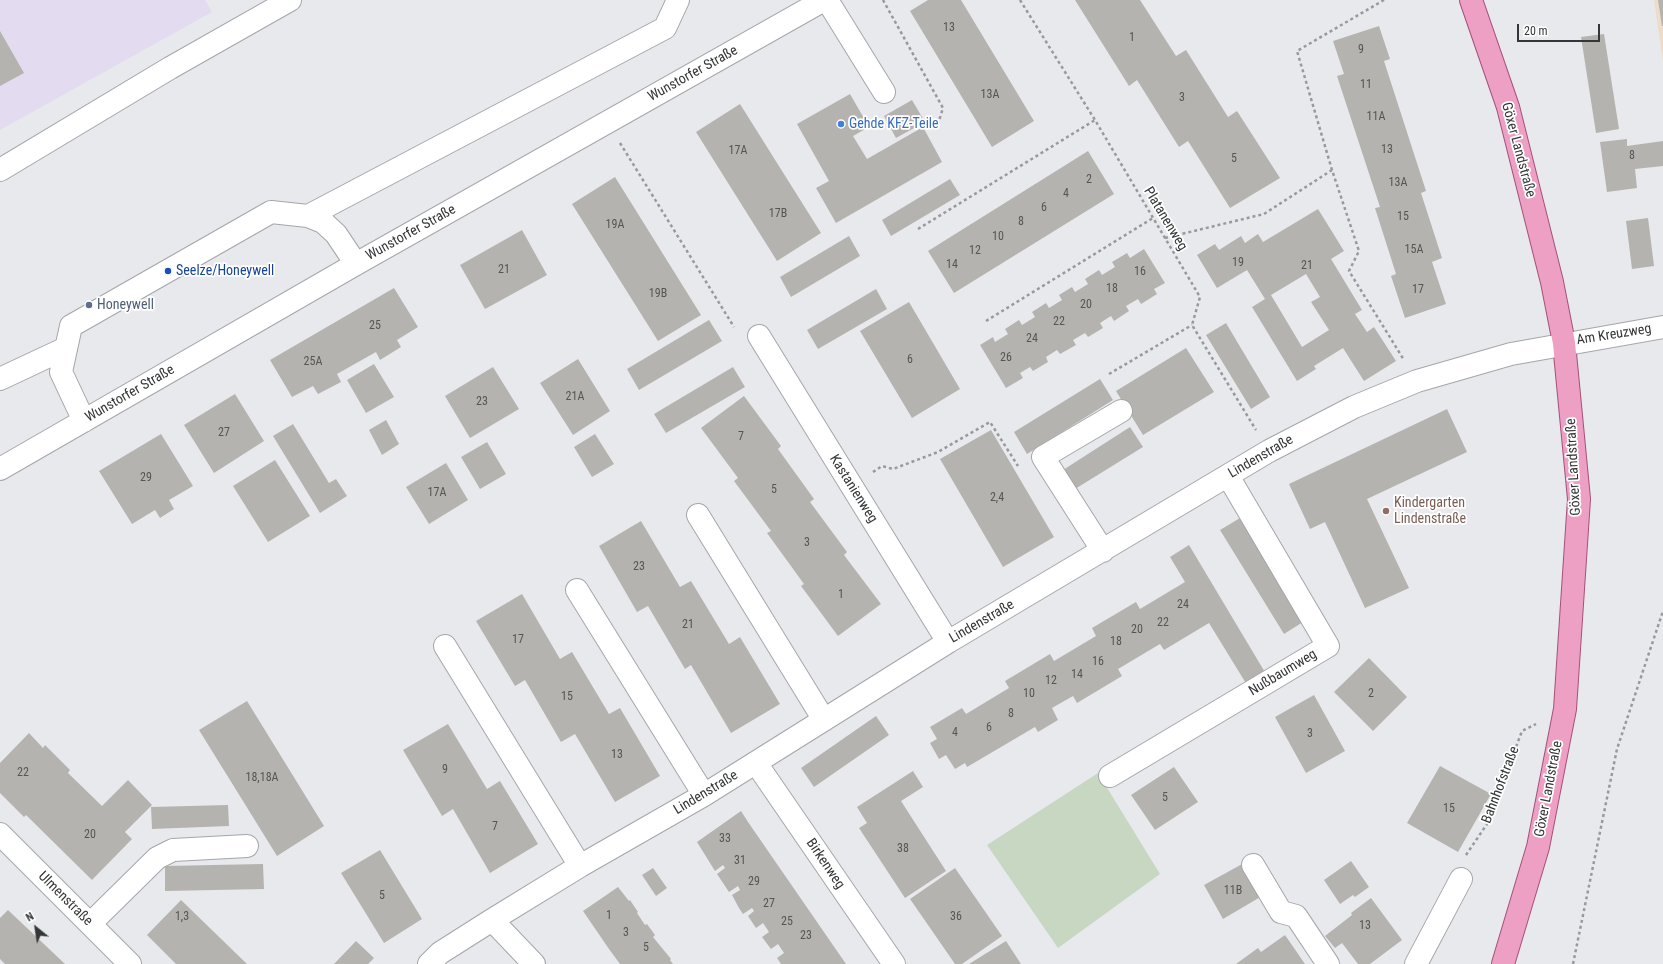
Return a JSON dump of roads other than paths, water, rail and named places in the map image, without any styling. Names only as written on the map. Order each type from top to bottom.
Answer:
[{"type":"main road","name":"Göxer Landstraße","points":[[1471,0],[1508,107],[1552,282],[1564,344],[1579,499],[1565,709],[1538,847],[1503,964]]},
{"type":"street","points":[[0,170],[170,68],[290,0]]},
{"type":"street","points":[[308,216],[666,28],[678,0]]},
{"type":"street","points":[[826,0],[884,92]]},
{"type":"street","name":"Wunstorfer Straße","points":[[0,469],[356,264],[826,0]]},
{"type":"street","points":[[84,421],[61,372],[71,326],[271,212],[308,216],[323,222],[336,234],[356,264]]},
{"type":"street","name":"Am Kreuzweg","points":[[1564,344],[1663,327]]},
{"type":"street","name":"Kastanienweg","points":[[759,336],[852,489],[948,642]]},
{"type":"street","name":"Lindenstraße","points":[[429,964],[440,953],[580,866],[704,795],[948,642],[1269,451],[1354,407],[1417,381],[1494,358],[1564,344]]},
{"type":"street","points":[[0,379],[66,348]]},
{"type":"street","points":[[1103,551],[1043,457],[1121,411]]},
{"type":"street","name":"Nußbaumweg","points":[[1110,776],[1328,646],[1228,476]]},
{"type":"street","points":[[698,515],[824,720]]},
{"type":"street","points":[[577,590],[704,795]]},
{"type":"street","points":[[445,646],[580,866]]},
{"type":"street","name":"Birkenweg","points":[[756,763],[894,964]]},
{"type":"street","name":"Ulmenstraße","points":[[0,834],[130,964]]},
{"type":"street","points":[[90,924],[157,858],[173,850],[247,846]]},
{"type":"street","points":[[1253,865],[1281,912],[1296,916],[1328,964]]},
{"type":"street","points":[[1416,964],[1461,879]]},
{"type":"street","points":[[492,920],[534,964]]},
{"type":"place","name":"Gehde KFZ-Teile","points":[[841,124]]},
{"type":"place","name":"Seelze/Honeywell","points":[[168,271]]},
{"type":"place","name":"Honeywell","points":[[89,305]]},
{"type":"place","name":"Kindergarten Lindenstraße","points":[[1386,511]]}]
